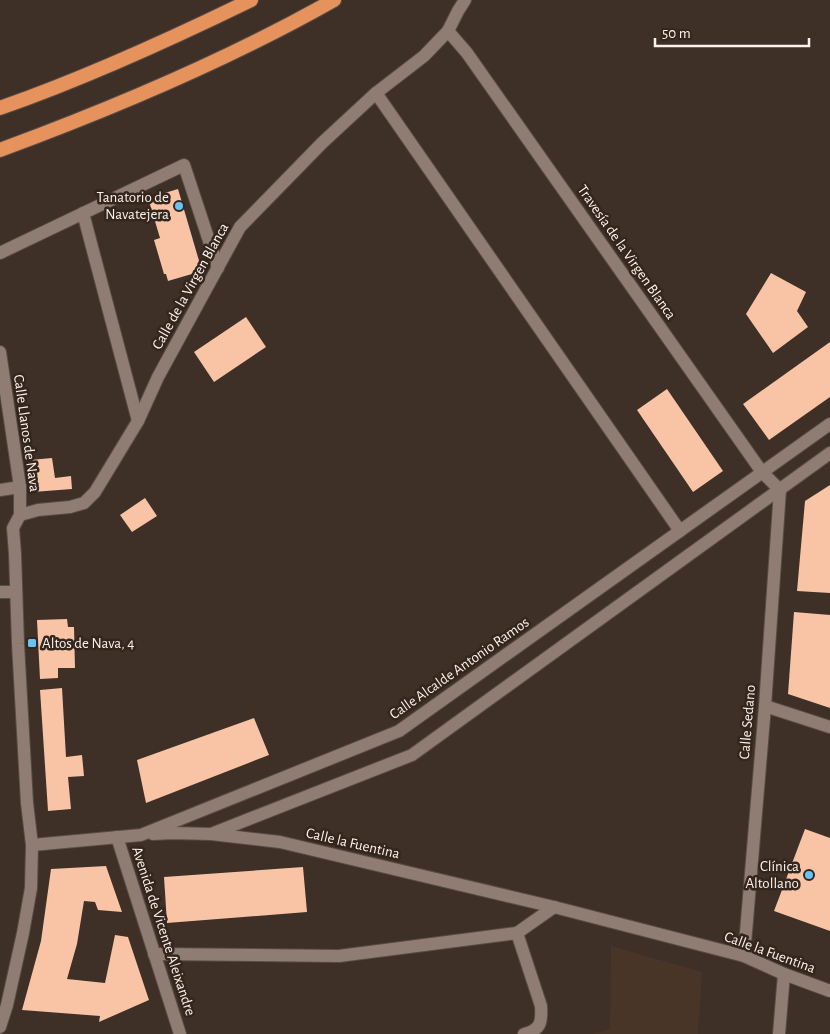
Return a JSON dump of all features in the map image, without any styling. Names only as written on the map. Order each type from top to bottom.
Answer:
[{"type":"highway","points":[[0,108],[147,49],[251,0]]},
{"type":"highway","points":[[0,150],[39,136],[162,85],[269,35],[334,0]]},
{"type":"street","name":"Calle de la Virgen Blanca","points":[[20,515],[38,510],[70,507],[84,503],[95,492],[138,421],[158,377],[240,227],[322,143],[376,92],[424,56],[448,31],[465,0]]},
{"type":"street","name":"Travesía de la Virgen Blanca","points":[[448,31],[467,53],[762,472],[780,490]]},
{"type":"street","points":[[376,92],[680,530]]},
{"type":"street","points":[[0,253],[184,165],[218,268]]},
{"type":"street","points":[[83,213],[138,421]]},
{"type":"street","name":"Calle Llanos de Nava","points":[[0,352],[5,421],[20,487],[20,515],[13,528],[21,700],[32,845],[30,897],[7,1005],[0,1027]]},
{"type":"street","name":"Calle Alcalde Antonio Ramos","points":[[32,845],[141,835],[399,732],[830,424]]},
{"type":"street","points":[[211,834],[412,755],[830,453]]},
{"type":"street","points":[[0,490],[20,487]]},
{"type":"street","name":"Calle Sedano","points":[[744,956],[765,706],[780,490]]},
{"type":"street","points":[[0,592],[16,592]]},
{"type":"street","points":[[765,706],[830,727]]},
{"type":"street","name":"Calle la Fuentina","points":[[141,835],[173,833],[211,834],[280,842],[554,907],[744,956],[784,974],[830,991]]},
{"type":"street","name":"Avenida de Vicente Aleixandre","points":[[117,837],[180,1034]]},
{"type":"street","points":[[154,954],[339,956],[517,933],[554,907]]},
{"type":"street","points":[[517,933],[541,1006],[542,1018],[538,1027],[524,1034]]},
{"type":"street","points":[[779,1034],[784,974]]},
{"type":"shaded area","points":[[611,946],[702,972],[698,1034],[591,1034],[610,1029]]},
{"type":"building","points":[[178,189],[202,271],[168,281],[166,274],[164,274],[154,240],[160,238],[148,198]]},
{"type":"building","points":[[771,273],[806,292],[797,311],[808,327],[773,353],[746,314]]},
{"type":"building","points":[[246,317],[266,347],[214,382],[194,352]]},
{"type":"building","points":[[830,342],[830,397],[769,440],[743,404]]},
{"type":"building","points":[[667,389],[723,471],[693,492],[637,410]]},
{"type":"building","points":[[52,458],[55,478],[71,476],[72,489],[33,492],[30,460]]},
{"type":"building","points":[[830,485],[830,593],[797,591],[805,501]]},
{"type":"building","points":[[145,498],[157,516],[132,532],[120,515]]},
{"type":"building","points":[[794,612],[830,615],[830,708],[788,694]]},
{"type":"building","points":[[67,619],[68,627],[74,627],[75,668],[58,668],[58,678],[40,679],[37,620]]},
{"type":"building","points":[[62,688],[66,757],[82,755],[84,776],[68,777],[71,809],[48,811],[40,690]]},
{"type":"building","points":[[254,718],[269,755],[146,803],[137,760]]},
{"type":"building","name":"Clínica Altollano","points":[[805,829],[830,838],[830,931],[774,911]]},
{"type":"building","points":[[106,866],[122,912],[98,910],[95,902],[84,901],[77,944],[67,979],[105,983],[115,935],[128,937],[149,1000],[99,1022],[100,1016],[22,1010],[41,941],[51,869]]},
{"type":"building","points":[[303,867],[307,912],[167,923],[164,877]]},
{"type":"place","name":"Tanatorio de Navatejera","points":[[179,206]]},
{"type":"place","name":"Altos de Nava, 4","points":[[32,643]]},
{"type":"place","name":"Clínica Altollano","points":[[809,875]]}]
